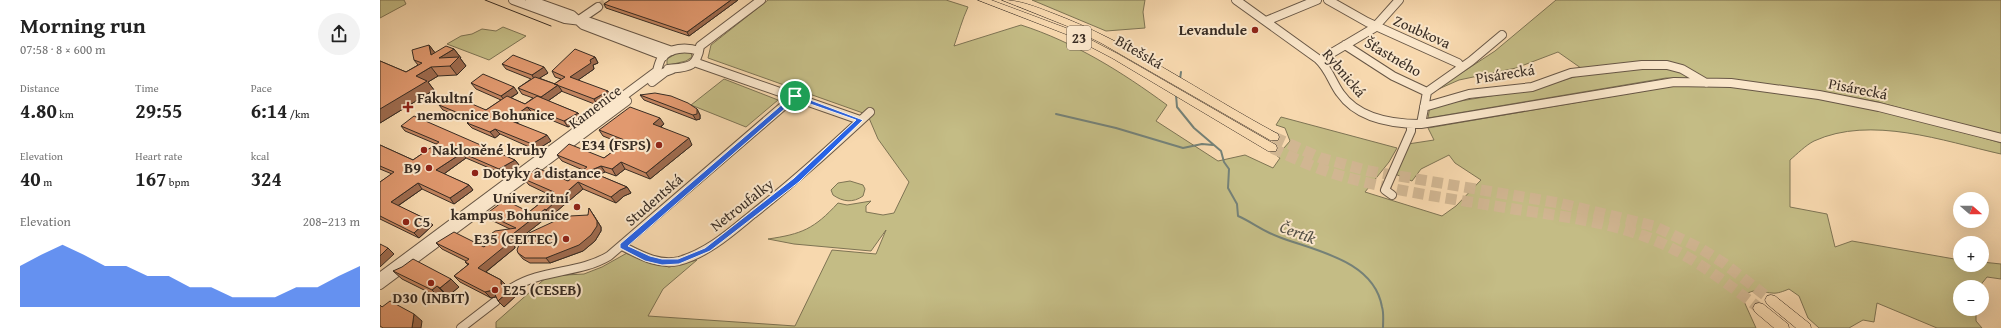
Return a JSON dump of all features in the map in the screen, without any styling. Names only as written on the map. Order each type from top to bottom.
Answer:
[{"type":"highway","name":"Bítešská","points":[[983,0],[1070,33],[1171,84]]},
{"type":"highway","name":"Bítešská","points":[[1008,0],[1077,27],[1122,50],[1171,84],[1227,118],[1272,148]]},
{"type":"highway","name":"Bítešská","points":[[1227,118],[1274,137]]},
{"type":"highway","points":[[1771,300],[1804,327]]},
{"type":"highway","points":[[1759,308],[1783,328]]},
{"type":"street","points":[[513,0],[565,19],[590,22],[672,51]]},
{"type":"street","points":[[530,0],[572,15],[579,20],[583,26],[664,56],[672,51],[694,44],[754,0]]},
{"type":"street","points":[[761,0],[700,46],[699,55],[694,62],[795,96],[860,120]]},
{"type":"street","name":"Rybnická","points":[[1236,0],[1320,60],[1340,94],[1351,105],[1380,120],[1411,125],[1421,124]]},
{"type":"street","points":[[1266,21],[1317,0]]},
{"type":"street","name":"Zoubkova","points":[[1328,0],[1376,26],[1458,63],[1461,67]]},
{"type":"street","points":[[1320,60],[1376,26],[1399,0]]},
{"type":"street","points":[[579,20],[598,7]]},
{"type":"street","points":[[1421,124],[1427,92],[1471,61],[1502,35]]},
{"type":"street","name":"Šťastného","points":[[1345,45],[1392,76],[1427,92]]},
{"type":"street","points":[[685,48],[699,50]]},
{"type":"street","name":"Kamenice","points":[[380,277],[652,75],[660,66],[660,61],[664,56]]},
{"type":"street","name":"Kamenice","points":[[380,285],[665,72],[694,62]]},
{"type":"street","name":"Pisárecká","points":[[1424,107],[1469,94],[1532,87],[1571,73],[1642,65],[1667,65],[1682,68],[1706,83]]},
{"type":"street","name":"Kamenice","points":[[660,66],[674,68]]},
{"type":"street","name":"Pisárecká","points":[[1421,124],[1674,82],[1731,83],[1827,96],[1879,107],[2001,138]]},
{"type":"street","name":"Studentská","points":[[512,288],[527,278],[585,267],[606,259],[795,96]]},
{"type":"street","name":"Netroufalky","points":[[622,246],[648,259],[662,262],[679,261],[707,250],[796,180],[870,112]]},
{"type":"street","points":[[1392,195],[1385,190],[1411,131],[1411,125]]},
{"type":"street","points":[[460,328],[496,301]]},
{"type":"shaded area","points":[[380,0],[404,0],[406,4],[380,18]]},
{"type":"shaded area","points":[[768,0],[946,0],[968,7],[954,46],[1021,25],[1060,40],[1097,59],[1133,81],[1167,105],[1156,121],[1218,161],[1245,155],[1273,168],[1280,158],[1277,156],[1290,141],[1285,128],[1276,125],[1281,117],[1397,148],[1389,162],[1365,192],[1442,216],[1456,206],[1481,180],[1455,163],[1449,155],[1421,169],[1412,181],[1395,174],[1408,144],[1434,140],[1428,128],[1673,86],[1734,87],[1796,94],[1916,120],[2001,143],[2001,154],[1931,137],[1883,130],[1859,130],[1836,134],[1814,141],[1790,160],[1790,207],[1827,214],[1835,247],[1852,241],[1953,259],[1953,272],[1989,272],[1989,263],[2001,264],[2001,279],[1987,277],[1985,280],[1953,280],[1953,316],[1976,316],[1976,321],[1982,328],[1937,328],[1877,303],[1874,322],[1863,320],[1849,328],[1819,328],[1808,318],[1799,296],[1789,289],[1776,293],[1754,291],[1742,297],[1756,328],[496,328],[496,322],[548,276],[584,274],[602,267],[627,253],[669,267],[697,260],[663,289],[648,316],[795,326],[832,250],[876,254],[886,230],[871,251],[794,244],[768,239],[790,235],[807,229],[822,219],[838,203],[847,205],[871,201],[866,206],[866,212],[883,215],[894,213],[909,182],[878,139],[866,111],[863,113],[708,58],[711,45]]},
{"type":"shaded area","points":[[1032,0],[1145,0],[1143,12],[1145,28],[1106,31]]},
{"type":"shaded area","points":[[1556,0],[2001,0],[2001,136],[1878,102],[1818,91],[1729,80],[1666,78],[1428,118],[1430,106],[1533,89],[1588,73],[1558,52],[1516,68],[1459,80],[1434,91],[1495,51]]},
{"type":"shaded area","points":[[503,27],[526,36],[489,60],[447,44],[461,36],[472,34],[482,29],[496,31]]},
{"type":"shaded area","points":[[691,52],[692,57],[686,61],[669,65],[667,64],[667,59],[677,53]]},
{"type":"shaded area","points":[[724,79],[778,100],[746,127],[691,105]]},
{"type":"shaded area","points":[[850,181],[863,185],[865,189],[863,196],[856,200],[848,201],[833,195],[831,190],[838,183]]},
{"type":"building","points":[[610,0],[731,0],[687,32],[604,4]]},
{"type":"building","points":[[429,45],[431,55],[446,46],[454,49],[439,58],[459,57],[450,66],[431,67],[416,76],[427,81],[380,109],[380,61],[406,72],[422,63],[414,60],[412,50]]},
{"type":"building","points":[[575,49],[595,57],[590,60],[591,63],[570,77],[608,91],[594,99],[554,84],[565,77],[552,71]]},
{"type":"building","points":[[513,55],[544,67],[532,75],[502,64]]},
{"type":"building","points":[[483,74],[514,87],[501,96],[471,83]]},
{"type":"building","points":[[535,77],[558,85],[541,97],[518,88]]},
{"type":"building","points":[[655,93],[671,96],[688,103],[697,109],[697,114],[693,115],[640,95]]},
{"type":"building","points":[[451,95],[486,110],[507,96],[525,104],[537,96],[578,113],[564,121],[527,107],[509,120],[547,135],[532,144],[495,129],[490,132],[467,123],[473,119],[439,105]]},
{"type":"building","points":[[630,107],[660,118],[653,124],[689,138],[646,173],[621,162],[612,169],[601,166],[589,171],[627,187],[611,197],[578,182],[546,210],[545,209],[509,237],[510,242],[478,268],[501,280],[501,284],[504,287],[514,286],[498,301],[493,290],[485,292],[454,276],[469,264],[465,262],[469,259],[436,243],[454,232],[484,247],[491,241],[488,236],[495,231],[516,228],[486,214],[505,200],[529,212],[554,192],[524,179],[537,168],[568,181],[587,167],[557,155],[569,144],[604,158],[627,141],[599,130]]},
{"type":"building","points":[[414,116],[515,160],[499,169],[462,153],[436,170],[469,185],[450,198],[418,183],[391,202],[428,220],[414,233],[380,216],[380,182],[394,172],[380,166],[380,145],[413,160],[439,142],[401,126]]},
{"type":"building","name":"E35 (CEITEC)","points":[[589,208],[597,221],[597,226],[591,235],[579,245],[546,258],[525,258],[518,253],[517,250],[520,242],[529,233],[557,220],[570,216],[588,215]]},
{"type":"building","points":[[380,244],[388,248],[380,256]]},
{"type":"building","points":[[413,259],[451,279],[440,288],[437,286],[432,290],[393,271],[402,267]]},
{"type":"building","points":[[390,301],[414,314],[412,328],[383,328],[380,326],[380,305],[382,307]]},
{"type":"waterway","name":"Čertík","points":[[1180,79],[1181,72]]},
{"type":"waterway","name":"Čertík","points":[[1176,95],[1177,107],[1194,128],[1221,151],[1224,162],[1229,169],[1228,188],[1237,204],[1238,216],[1274,235],[1341,260],[1368,278],[1377,291],[1383,309],[1383,328]]},
{"type":"waterway","name":"Čertík","points":[[1056,114],[1116,128],[1183,148],[1202,144],[1213,145]]},
{"type":"tunnel","points":[[598,7],[609,0]]},
{"type":"tunnel","points":[[1274,137],[1321,158],[1369,171],[1559,203],[1654,226],[1700,248],[1725,264],[1771,300]]},
{"type":"tunnel","points":[[1272,148],[1326,171],[1366,183],[1432,196],[1583,220],[1629,231],[1660,243],[1690,258],[1759,308]]},
{"type":"tram line","points":[[485,0],[551,26]]},
{"type":"place","name":"Levandule","points":[[1255,30]]},
{"type":"place","name":"Fakultní nemocnice Bohunice","points":[[408,107]]},
{"type":"place","name":"E34 (FSPS)","points":[[659,145]]},
{"type":"place","name":"Nakloněné kruhy","points":[[424,150]]},
{"type":"place","name":"B9","points":[[429,168]]},
{"type":"place","name":"Dotyky a distance","points":[[475,173]]},
{"type":"place","name":"Univerzitní kampus Bohunice","points":[[577,207]]},
{"type":"place","name":"C5","points":[[406,222]]},
{"type":"place","name":"E35 (CEITEC)","points":[[566,239]]},
{"type":"place","name":"D30 (INBIT)","points":[[431,283]]},
{"type":"place","name":"E25 (CESEB)","points":[[495,290]]},
{"type":"route","points":[[795,96],[860,120],[796,180],[707,250],[679,261],[662,262],[648,259],[622,246],[795,96]]}]
